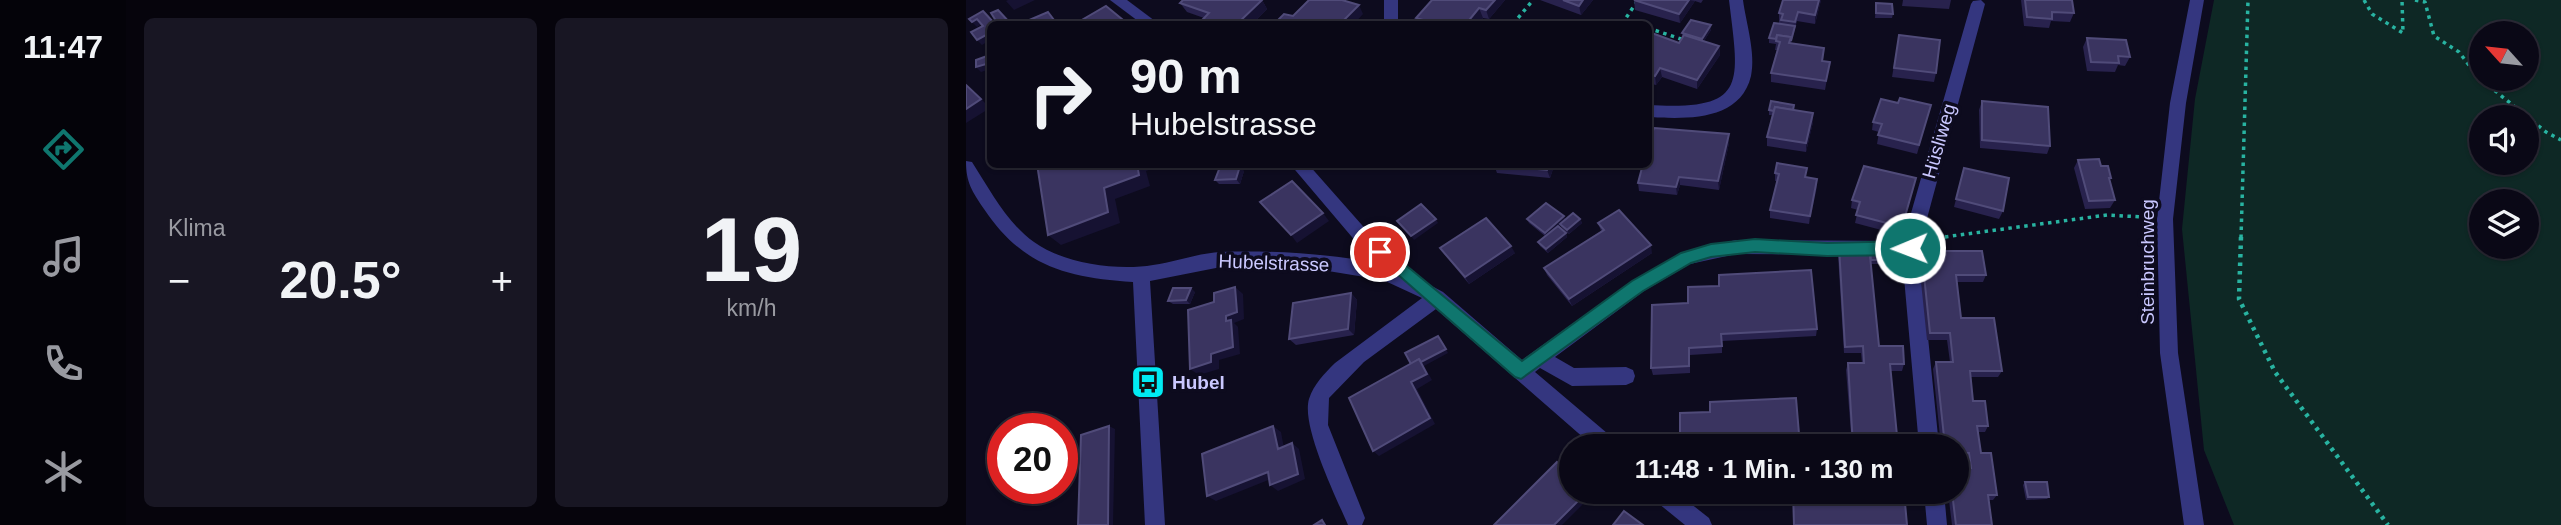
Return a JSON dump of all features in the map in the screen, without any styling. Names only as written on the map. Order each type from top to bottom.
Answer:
[{"type":"street","points":[[1117,0],[1148,21]]},
{"type":"street","points":[[1391,0],[1391,21]]},
{"type":"street","points":[[1652,111],[1679,113],[1716,108],[1732,98],[1743,76],[1736,0]]},
{"type":"street","name":"Steinbruchweg","points":[[2193,525],[2169,353],[2165,219],[2178,103],[2197,0]]},
{"type":"street","name":"Hüsliweg","points":[[1928,434],[1910,245],[1978,4]]},
{"type":"street","name":"Hubelstrasse","points":[[966,167],[1016,236],[1028,248],[1047,259],[1072,266],[1141,274],[1191,263],[1229,259],[1346,265],[1380,270],[1413,281],[1437,298],[1593,434]]},
{"type":"street","points":[[1302,168],[1363,238],[1413,281]]},
{"type":"street","points":[[1521,371],[1662,270],[1711,251],[1755,246],[1827,249],[1910,245]]},
{"type":"street","points":[[1141,274],[1154,525]]},
{"type":"street","points":[[1355,519],[1318,425],[1316,410],[1320,396],[1337,372],[1437,298]]},
{"type":"street","points":[[1539,358],[1572,377],[1626,376]]},
{"type":"street","points":[[1675,504],[1702,525]]},
{"type":"street","points":[[1935,504],[1937,525]]},
{"type":"path","points":[[1516,21],[1533,0]]},
{"type":"path","points":[[1624,21],[1638,0]]},
{"type":"path","points":[[2248,0],[2239,299],[2275,373],[2388,525]]},
{"type":"path","points":[[2364,0],[2372,14],[2403,33],[2402,0]]},
{"type":"path","points":[[2415,0],[2425,2],[2434,36],[2459,52],[2478,77],[2546,132],[2561,140]]},
{"type":"path","points":[[1652,29],[1689,41]]},
{"type":"path","points":[[1910,245],[2107,215],[2165,219]]},
{"type":"green space","points":[[2214,0],[2561,0],[2561,525],[2234,525],[2204,450],[2182,229],[2195,99]]},
{"type":"building","points":[[1183,0],[1262,0],[1240,21],[1209,21],[1203,19],[1209,13],[1180,3]]},
{"type":"building","points":[[1309,0],[1342,0],[1359,5],[1343,21],[1277,21],[1284,14],[1293,16]]},
{"type":"building","points":[[1432,0],[1495,0],[1486,10],[1479,8],[1468,21],[1426,21],[1416,18]]},
{"type":"building","points":[[1563,0],[1583,0],[1579,6]]},
{"type":"building","points":[[1634,0],[1689,0],[1679,14]]},
{"type":"building","points":[[1783,0],[1819,0],[1815,15],[1798,12],[1795,22],[1781,20],[1783,14],[1779,13]]},
{"type":"building","points":[[2025,0],[2072,0],[2074,13],[2052,12],[2052,19],[2027,17]]},
{"type":"building","points":[[1876,3],[1892,4],[1893,14],[1876,13]]},
{"type":"building","points":[[1106,6],[1124,21],[1080,21]]},
{"type":"building","points":[[998,10],[1008,21],[996,21],[991,13]]},
{"type":"building","points":[[983,11],[992,21],[987,21],[987,35],[977,40],[971,32],[983,26],[977,19],[972,22],[969,19]]},
{"type":"building","points":[[1048,12],[1055,21],[1027,21]]},
{"type":"building","points":[[1691,20],[1711,25],[1702,39],[1682,33]]},
{"type":"building","points":[[1774,23],[1795,26],[1791,41],[1791,37],[1777,35],[1776,39],[1769,38]]},
{"type":"building","points":[[1652,33],[1679,43],[1684,35],[1719,46],[1697,80],[1660,68],[1655,76],[1652,75]]},
{"type":"building","points":[[1777,35],[1791,37],[1789,43],[1824,48],[1822,61],[1830,62],[1826,81],[1771,73],[1780,42],[1776,41]]},
{"type":"building","points":[[1899,35],[1940,40],[1936,73],[1894,68]]},
{"type":"building","points":[[2087,38],[2126,40],[2130,57],[2118,56],[2119,63],[2091,62]]},
{"type":"building","points":[[987,56],[987,80],[986,64],[976,67],[976,60]]},
{"type":"building","points":[[966,85],[981,99],[966,109]]},
{"type":"building","points":[[1900,98],[1931,105],[1919,145],[1878,135],[1882,124],[1873,122],[1881,99],[1898,103]]},
{"type":"building","points":[[1771,101],[1794,105],[1793,110],[1775,107],[1774,111],[1769,110]]},
{"type":"building","points":[[1982,101],[2048,107],[2050,146],[1982,140]]},
{"type":"building","points":[[1775,107],[1813,113],[1806,143],[1767,137]]},
{"type":"building","points":[[1654,128],[1729,134],[1718,181],[1679,177],[1676,187],[1638,183],[1642,168],[1652,168]]},
{"type":"building","points":[[2099,159],[2101,166],[2108,166],[2115,200],[2089,201],[2078,160]]},
{"type":"building","points":[[1777,163],[1807,168],[1805,177],[1817,179],[1810,216],[1770,210],[1779,174],[1775,173]]},
{"type":"building","points":[[1864,166],[1916,178],[1902,227],[1856,215],[1860,202],[1852,200]]},
{"type":"building","points":[[1038,168],[1138,168],[1139,175],[1104,188],[1108,212],[1048,235]]},
{"type":"building","points":[[1220,168],[1239,168],[1236,179],[1215,180]]},
{"type":"building","points":[[1964,168],[2009,178],[2003,211],[1956,199]]},
{"type":"building","points":[[1292,181],[1323,213],[1291,235],[1260,202]]},
{"type":"building","points":[[1546,203],[1564,216],[1545,233],[1527,219]]},
{"type":"building","points":[[1421,204],[1436,219],[1411,236],[1397,221]]},
{"type":"building","points":[[1619,210],[1651,245],[1569,299],[1544,268],[1604,230],[1598,223]]},
{"type":"building","points":[[1573,213],[1580,219],[1567,230],[1560,224]]},
{"type":"building","points":[[1486,218],[1511,246],[1465,277],[1440,248]]},
{"type":"building","points":[[1558,226],[1566,233],[1546,249],[1538,242]]},
{"type":"building","points":[[1869,246],[1879,346],[1903,346],[1904,364],[1890,364],[1897,434],[1852,434],[1848,363],[1864,363],[1863,346],[1845,347],[1839,247]]},
{"type":"building","points":[[1870,250],[1886,250],[1888,260],[1871,260]]},
{"type":"building","points":[[1934,251],[1982,251],[1986,275],[1956,275],[1961,318],[1994,318],[2002,371],[1970,371],[1973,401],[1985,401],[1988,426],[1977,426],[1981,453],[1991,453],[1997,495],[1988,495],[1992,525],[1956,525],[1953,504],[1969,504],[1969,434],[1944,434],[1936,362],[1953,362],[1950,333],[1930,333],[1924,275],[1927,275],[1926,266],[1930,266],[1929,261],[1935,261]]},
{"type":"building","points":[[1811,270],[1817,329],[1721,334],[1722,346],[1689,348],[1689,366],[1651,368],[1652,305],[1688,303],[1688,287],[1719,286],[1719,275]]},
{"type":"building","points":[[1235,287],[1237,312],[1226,316],[1226,321],[1231,320],[1233,347],[1211,354],[1211,362],[1190,369],[1188,310],[1214,302],[1214,293]]},
{"type":"building","points":[[1173,288],[1191,288],[1186,300],[1168,301]]},
{"type":"building","points":[[1351,293],[1348,329],[1289,339],[1293,303]]},
{"type":"building","points":[[1438,336],[1446,349],[1421,362],[1419,359],[1411,364],[1405,353]]},
{"type":"building","points":[[1419,359],[1427,374],[1411,382],[1430,418],[1373,451],[1349,398]]},
{"type":"building","points":[[1796,398],[1799,434],[1680,434],[1680,413],[1710,412],[1710,402]]},
{"type":"building","points":[[1109,426],[1108,525],[1078,525],[1081,435]]},
{"type":"building","points":[[1273,426],[1278,449],[1292,443],[1298,474],[1270,485],[1268,472],[1207,496],[1202,454]]},
{"type":"building","points":[[1557,462],[1559,464],[1559,504],[1575,504],[1554,525],[1494,525]]},
{"type":"building","points":[[2025,482],[2047,482],[2049,497],[2028,497]]},
{"type":"building","points":[[1793,504],[1905,504],[1907,525],[1794,525]]},
{"type":"building","points":[[1624,511],[1643,525],[1613,525]]},
{"type":"place","name":"Hubel","points":[[1148,382]]},
{"type":"route","points":[[1380,252],[1521,371],[1637,286],[1686,258],[1711,251],[1755,246],[1910,248]]}]
